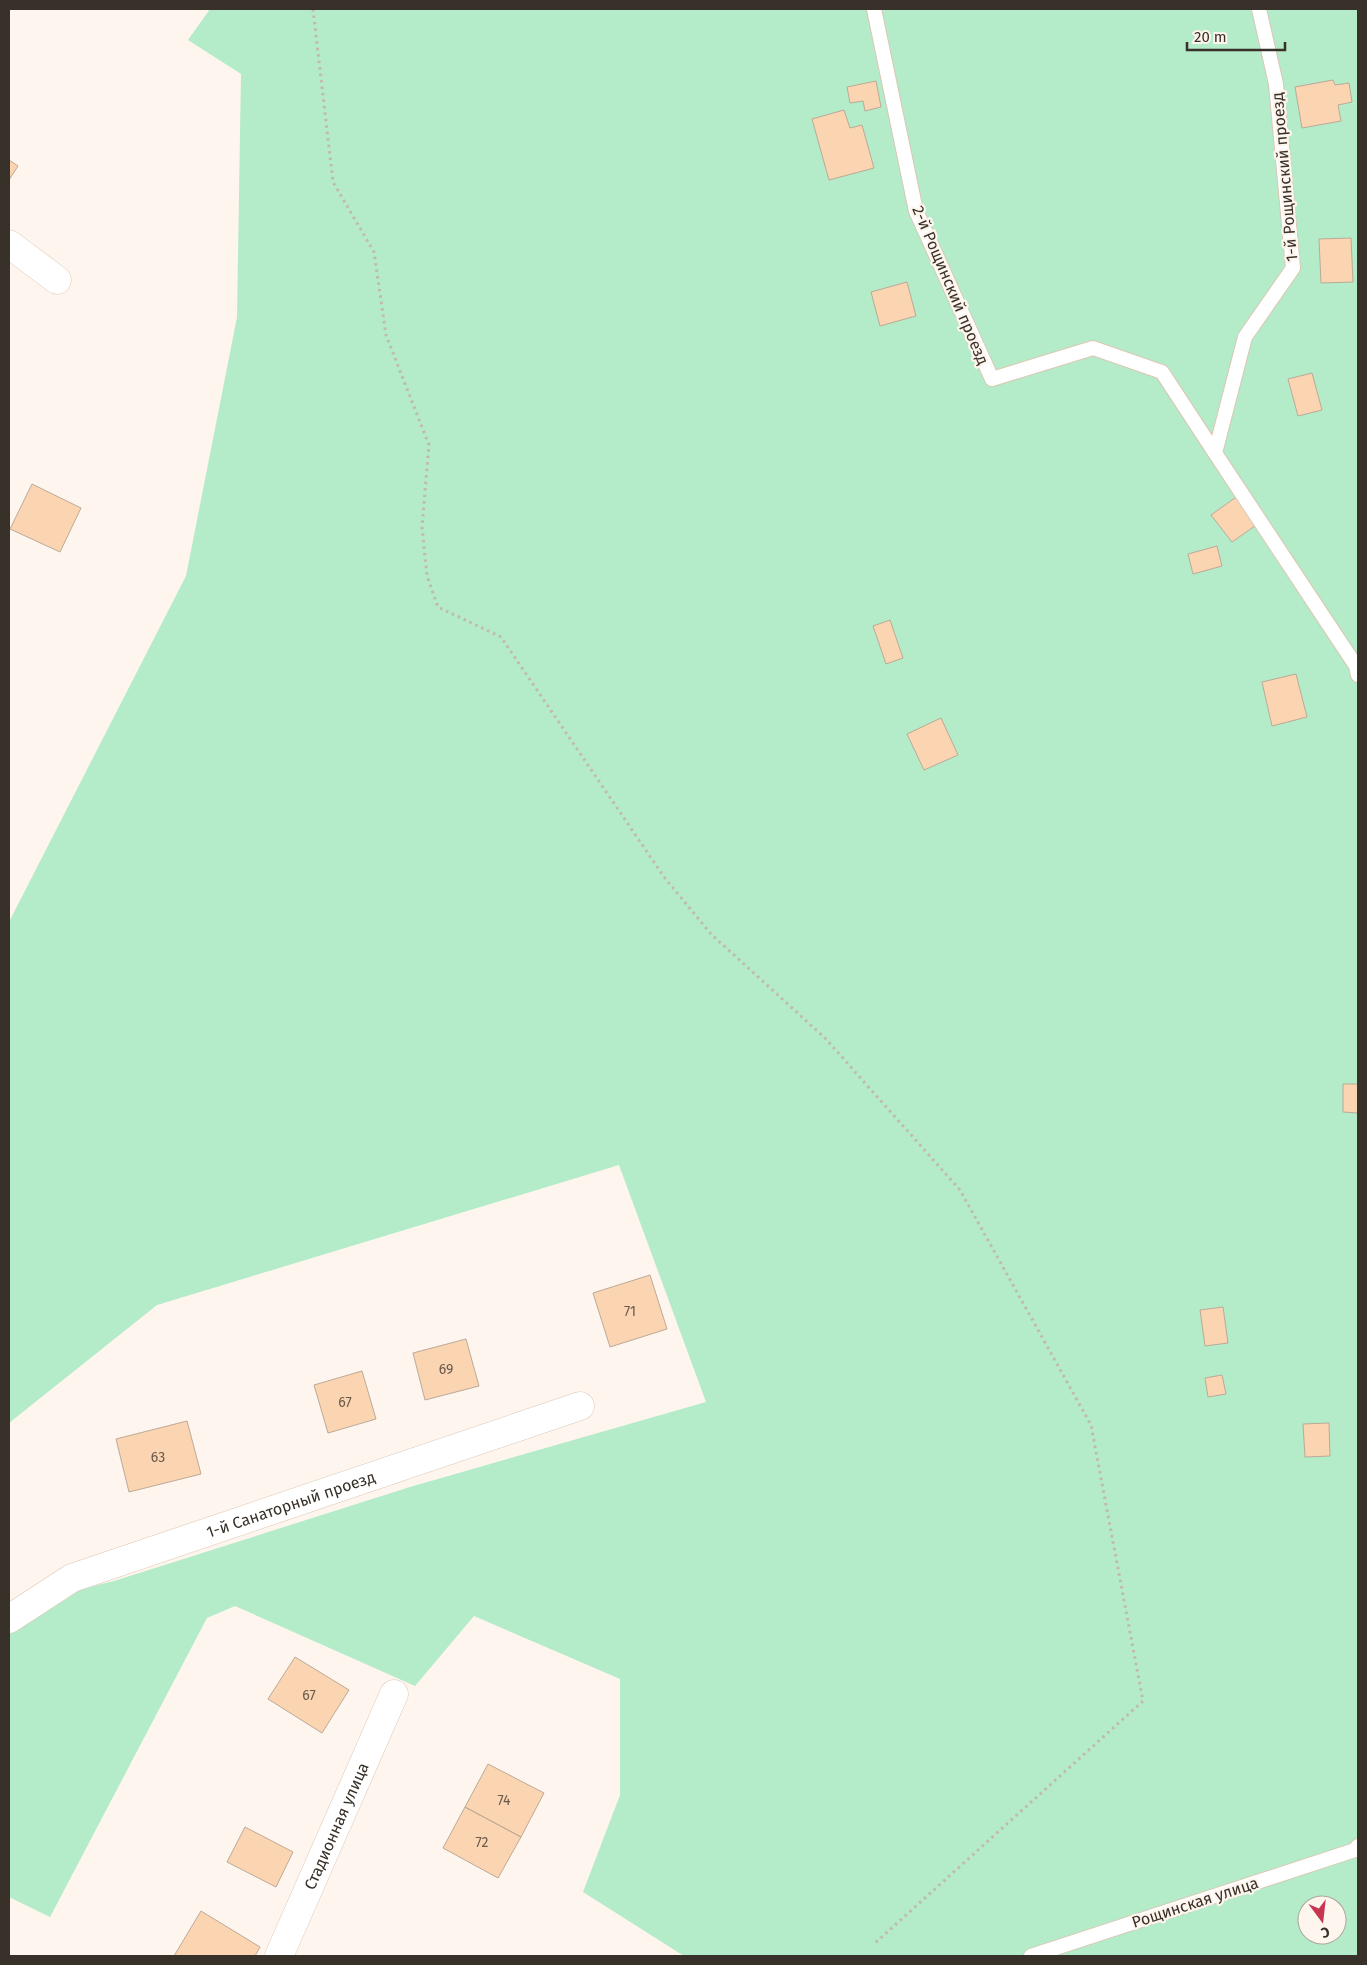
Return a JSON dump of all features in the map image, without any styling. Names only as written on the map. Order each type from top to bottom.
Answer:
[{"type":"street","points":[[9,244],[57,280]]},
{"type":"street","name":"1-й Санаторный проезд","points":[[9,1619],[72,1578],[580,1406]]},
{"type":"street","name":"Стадионная улица","points":[[279,1956],[394,1694]]},
{"type":"lane","name":"2-й Рощинский проезд","points":[[874,9],[916,211],[992,380],[1093,348],[1162,372],[1215,453]]},
{"type":"lane","name":"1-й Рощинский проезд","points":[[1215,453],[1244,337],[1293,268],[1276,84],[1259,9]]},
{"type":"lane","points":[[1215,453],[1356,666],[1358,675]]},
{"type":"lane","name":"Рощинская улица","points":[[1031,1956],[1346,1853],[1358,1846]]},
{"type":"path","points":[[313,9],[333,182],[374,252],[386,335],[429,444],[422,527],[427,576],[438,607],[502,637],[664,877],[711,934],[824,1038],[960,1190],[1091,1425],[1143,1701],[874,1944]]},
{"type":"green space","points":[[210,9],[1358,9],[1358,1956],[684,1956],[583,1892],[620,1795],[620,1679],[474,1616],[415,1686],[235,1606],[207,1618],[50,1917],[9,1897],[9,1630],[65,1593],[114,1581],[410,1487],[706,1402],[619,1165],[157,1305],[9,1423],[9,922],[186,576],[237,317],[241,74],[188,40]]},
{"type":"building","points":[[1333,80],[1335,85],[1349,83],[1352,102],[1338,105],[1341,121],[1302,128],[1295,87]]},
{"type":"building","points":[[876,81],[881,107],[865,111],[863,101],[850,103],[847,87]]},
{"type":"building","points":[[844,110],[850,128],[862,125],[874,168],[829,180],[812,119]]},
{"type":"building","points":[[9,160],[18,166],[9,180]]},
{"type":"building","points":[[1351,238],[1353,282],[1321,283],[1319,239]]},
{"type":"building","points":[[907,282],[916,316],[880,326],[871,292]]},
{"type":"building","points":[[1312,373],[1322,410],[1298,416],[1288,379]]},
{"type":"building","points":[[32,484],[81,508],[60,552],[10,529]]},
{"type":"building","points":[[1239,495],[1259,523],[1232,542],[1211,515]]},
{"type":"building","points":[[1217,546],[1222,566],[1193,574],[1188,554]]},
{"type":"building","points":[[890,620],[903,658],[886,664],[873,626]]},
{"type":"building","points":[[1296,674],[1307,717],[1272,726],[1262,682]]},
{"type":"building","points":[[941,718],[958,755],[924,770],[907,734]]},
{"type":"building","points":[[1343,1084],[1358,1084],[1358,1113],[1343,1112]]},
{"type":"building","points":[[650,1275],[667,1329],[610,1347],[593,1293]]},
{"type":"building","points":[[1223,1307],[1228,1343],[1205,1346],[1200,1310]]},
{"type":"building","points":[[466,1339],[479,1386],[425,1400],[413,1353]]},
{"type":"building","points":[[362,1371],[376,1419],[328,1433],[314,1385]]},
{"type":"building","points":[[1222,1375],[1226,1394],[1208,1397],[1205,1378]]},
{"type":"building","points":[[187,1421],[201,1474],[129,1492],[116,1439]]},
{"type":"building","points":[[1329,1423],[1330,1456],[1305,1457],[1303,1424]]},
{"type":"building","points":[[295,1657],[349,1690],[322,1733],[268,1699]]},
{"type":"building","points":[[488,1764],[544,1793],[521,1837],[465,1807]]},
{"type":"building","points":[[465,1807],[521,1837],[498,1878],[443,1848]]},
{"type":"building","points":[[245,1827],[293,1852],[276,1887],[227,1862]]},
{"type":"building","points":[[201,1911],[260,1947],[255,1956],[174,1956]]}]
